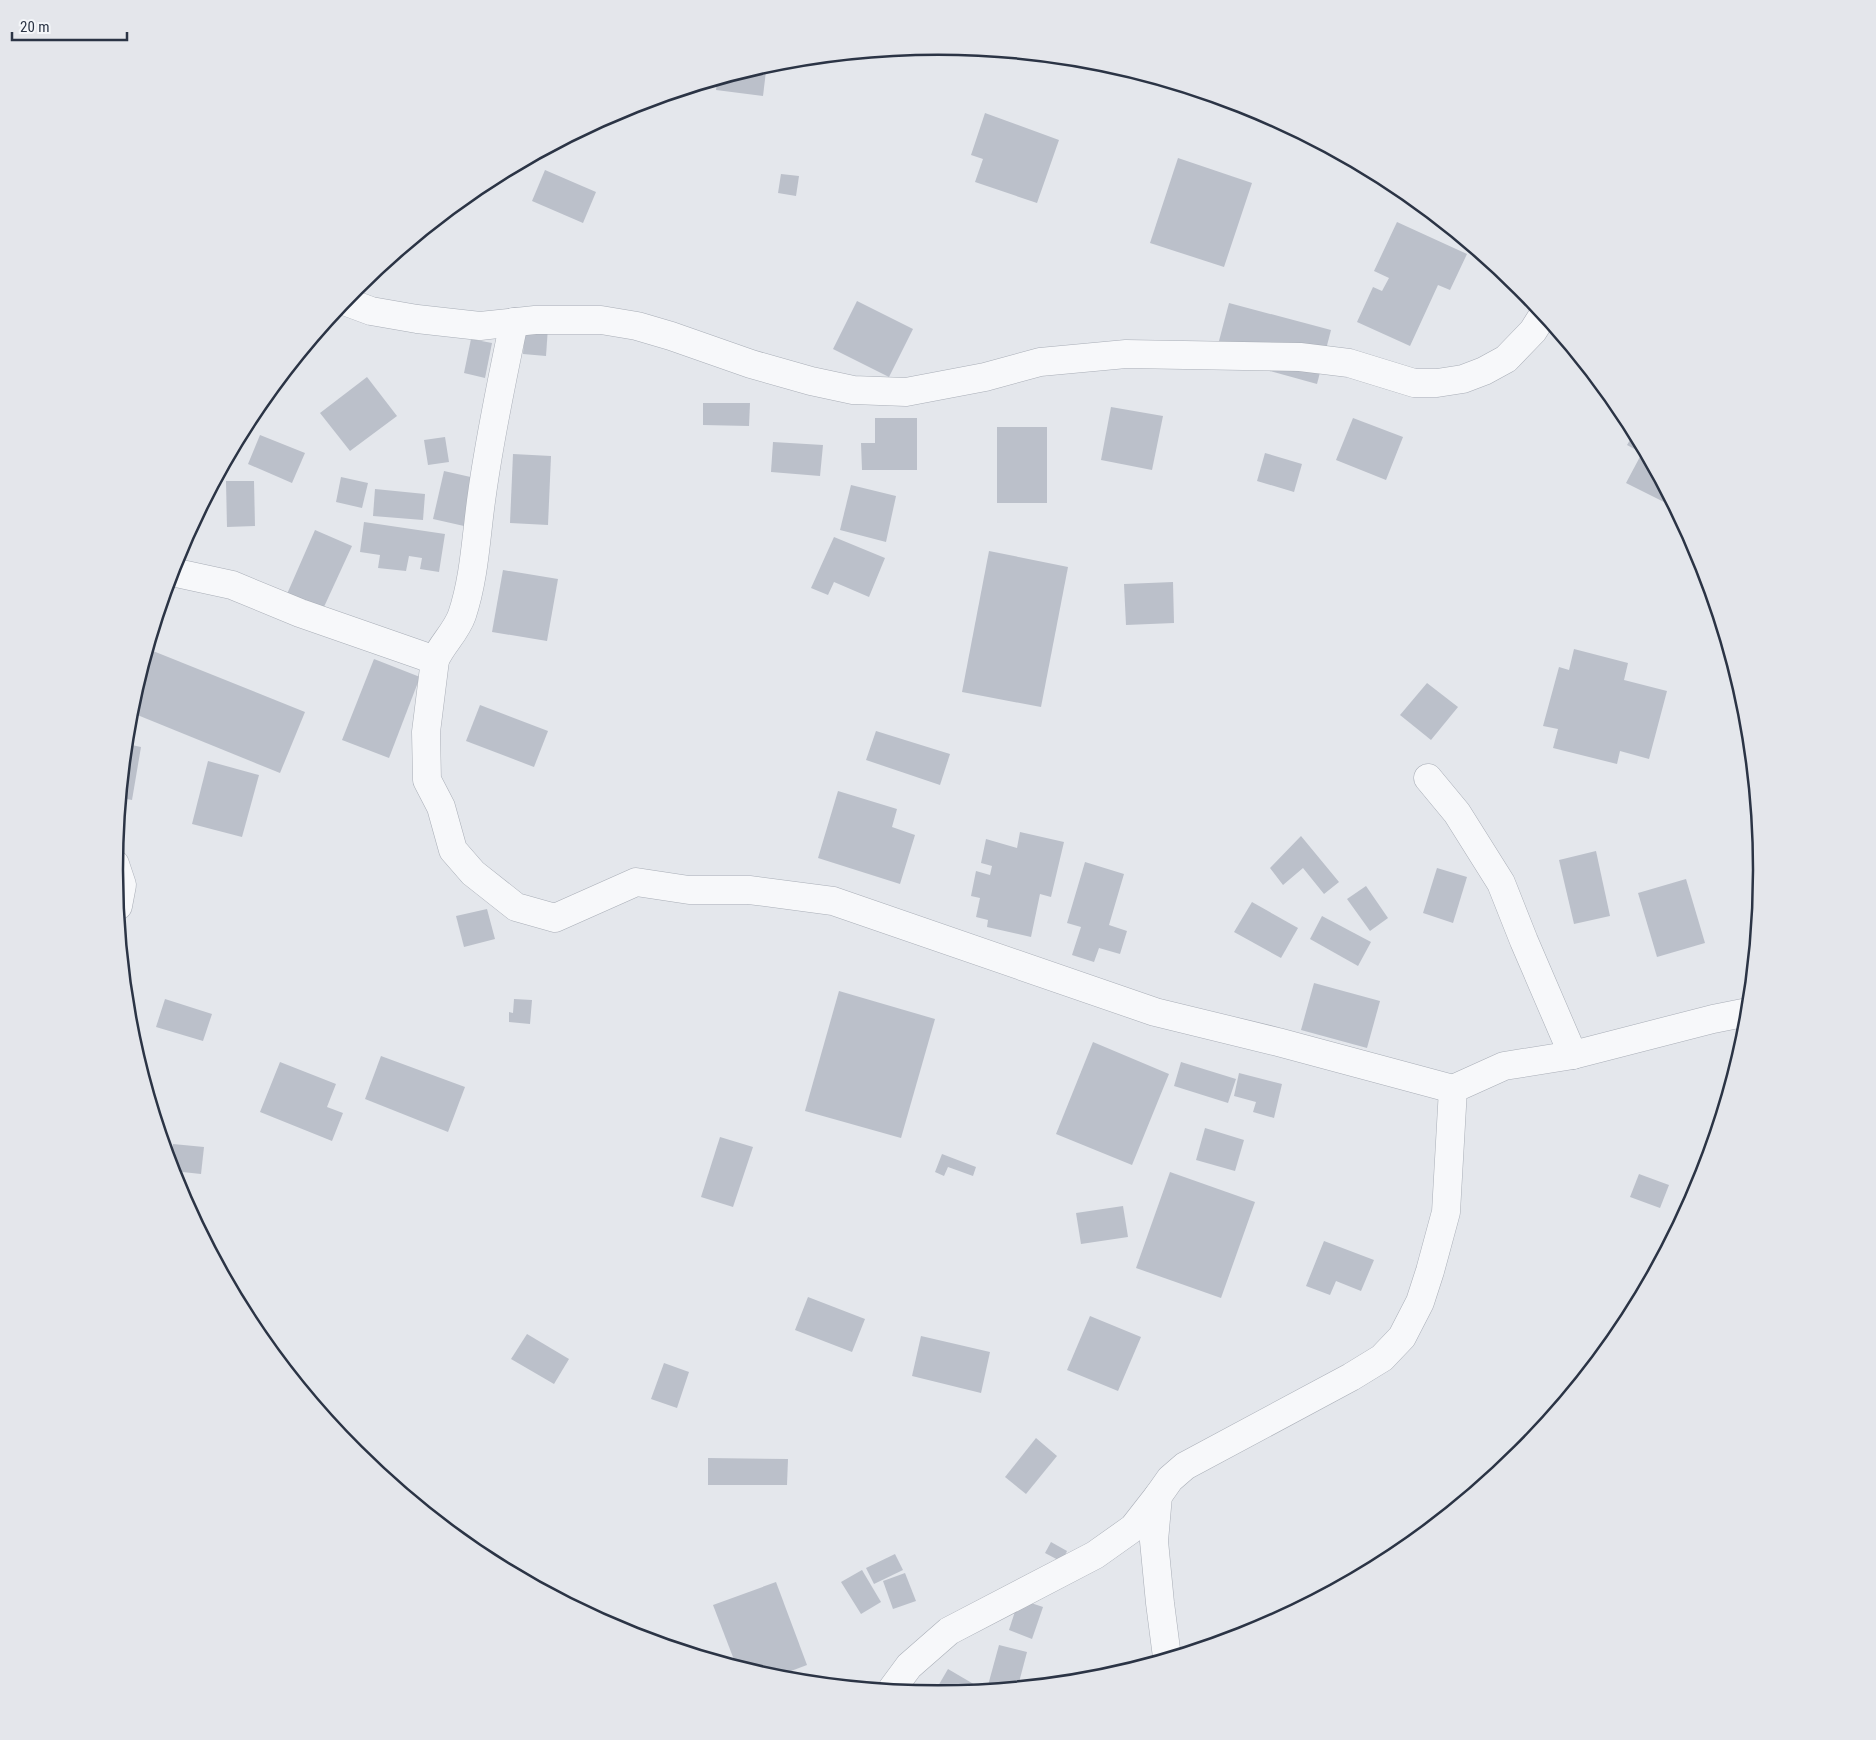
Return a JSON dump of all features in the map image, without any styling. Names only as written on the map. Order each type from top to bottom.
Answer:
[{"type":"street","points":[[352,304],[371,311],[417,319],[480,326],[535,320],[601,320],[671,336],[751,364],[811,381],[852,390],[906,392],[984,377],[1040,362],[1126,354],[1300,357],[1349,363],[1414,383],[1437,383],[1463,379],[1484,371],[1506,359],[1533,331],[1539,321]]},
{"type":"street","points":[[514,322],[492,429],[470,584],[462,615],[454,632],[439,650],[435,660],[426,732],[427,780],[441,807],[453,850],[473,873],[516,907],[555,918],[636,882],[689,890],[749,890],[833,901],[1155,1012],[1278,1042],[1453,1089],[1504,1066],[1572,1055],[1740,1014]]},
{"type":"street","points":[[179,574],[232,585],[300,613],[435,660]]},
{"type":"street","points":[[1428,778],[1457,813],[1501,883],[1572,1055]]},
{"type":"street","points":[[896,1683],[909,1666],[949,1631],[1094,1555],[1133,1528],[1170,1479],[1185,1466],[1351,1377],[1382,1358],[1402,1337],[1420,1302],[1446,1212],[1453,1089]]},
{"type":"street","points":[[1158,1496],[1154,1541],[1166,1652]]},
{"type":"building","points":[[766,74],[763,96],[716,90],[716,86]]},
{"type":"building","points":[[985,113],[1059,140],[1037,203],[975,182],[983,159],[971,155]]},
{"type":"building","points":[[1178,158],[1252,183],[1224,267],[1150,243]]},
{"type":"building","points":[[545,170],[596,192],[583,223],[532,201]]},
{"type":"building","points":[[781,174],[799,176],[796,196],[778,193]]},
{"type":"building","points":[[1397,222],[1467,254],[1450,290],[1438,285],[1410,346],[1357,322],[1373,287],[1382,291],[1389,278],[1374,271]]},
{"type":"building","points":[[857,301],[913,329],[889,377],[833,349]]},
{"type":"building","points":[[1229,303],[1331,330],[1317,384],[1215,356]]},
{"type":"building","points":[[525,325],[548,327],[546,356],[523,354]]},
{"type":"building","points":[[471,339],[492,343],[485,378],[464,373]]},
{"type":"building","points":[[367,377],[397,416],[350,451],[320,413]]},
{"type":"building","points":[[703,403],[750,403],[749,426],[703,425]]},
{"type":"building","points":[[1111,407],[1163,416],[1152,470],[1101,460]]},
{"type":"building","points":[[875,418],[917,418],[917,470],[862,470],[861,443],[875,443]]},
{"type":"building","points":[[1353,418],[1403,437],[1386,480],[1336,460]]},
{"type":"building","points":[[997,427],[1047,427],[1047,503],[997,503]]},
{"type":"building","points":[[260,435],[305,453],[292,483],[248,464]]},
{"type":"building","points":[[445,437],[449,462],[428,465],[424,440]]},
{"type":"building","points":[[1630,440],[1636,450],[1627,445]]},
{"type":"building","points":[[773,442],[823,445],[820,476],[771,472]]},
{"type":"building","points":[[1265,453],[1302,464],[1294,492],[1257,481]]},
{"type":"building","points":[[513,454],[551,456],[548,525],[510,523]]},
{"type":"building","points":[[1640,457],[1665,503],[1626,483]]},
{"type":"building","points":[[444,471],[475,478],[464,526],[433,519]]},
{"type":"building","points":[[341,477],[368,483],[362,508],[336,502]]},
{"type":"building","points":[[226,481],[254,481],[255,526],[227,527]]},
{"type":"building","points":[[851,485],[896,496],[886,542],[840,530]]},
{"type":"building","points":[[375,489],[425,494],[423,520],[373,516]]},
{"type":"building","points":[[364,522],[445,534],[439,572],[420,569],[422,558],[409,556],[406,571],[378,568],[380,555],[360,552]]},
{"type":"building","points":[[315,530],[352,546],[323,609],[287,594]]},
{"type":"building","points":[[834,537],[885,558],[869,597],[834,582],[828,595],[811,588]]},
{"type":"building","points":[[989,551],[1068,567],[1041,707],[962,692]]},
{"type":"building","points":[[503,570],[558,579],[547,641],[492,632]]},
{"type":"building","points":[[1173,582],[1174,623],[1126,625],[1124,584]]},
{"type":"building","points":[[1574,649],[1628,663],[1624,680],[1667,691],[1649,759],[1620,751],[1617,764],[1553,748],[1558,729],[1543,726],[1559,667],[1569,670]]},
{"type":"building","points":[[153,651],[305,712],[280,773],[138,715]]},
{"type":"building","points":[[374,659],[420,677],[389,758],[342,740]]},
{"type":"building","points":[[1427,683],[1458,707],[1431,740],[1400,715]]},
{"type":"building","points":[[480,705],[548,731],[534,767],[466,741]]},
{"type":"building","points":[[876,731],[950,754],[940,785],[866,760]]},
{"type":"building","points":[[133,745],[141,747],[132,800],[127,799]]},
{"type":"building","points":[[208,761],[259,775],[242,837],[192,824]]},
{"type":"building","points":[[838,791],[897,809],[892,827],[915,835],[900,884],[818,858]]},
{"type":"building","points":[[1020,832],[1064,842],[1051,897],[1040,894],[1031,937],[987,927],[988,920],[976,917],[980,898],[971,896],[976,871],[990,875],[992,866],[981,863],[986,839],[1017,848]]},
{"type":"building","points":[[1301,836],[1339,882],[1324,894],[1303,868],[1283,885],[1270,868]]},
{"type":"building","points":[[1596,851],[1610,916],[1574,924],[1559,860]]},
{"type":"building","points":[[1085,862],[1124,874],[1109,925],[1127,931],[1120,954],[1099,948],[1094,962],[1072,955],[1081,927],[1067,923]]},
{"type":"building","points":[[1437,868],[1467,877],[1453,923],[1423,913]]},
{"type":"building","points":[[1686,879],[1705,943],[1657,957],[1638,893]]},
{"type":"building","points":[[1366,886],[1388,918],[1370,931],[1347,899]]},
{"type":"building","points":[[1252,902],[1298,928],[1281,958],[1234,932]]},
{"type":"building","points":[[487,909],[495,939],[464,947],[456,916]]},
{"type":"building","points":[[1322,916],[1371,942],[1358,966],[1310,939]]},
{"type":"building","points":[[1314,983],[1380,1001],[1367,1048],[1301,1030]]},
{"type":"building","points":[[839,991],[935,1019],[901,1138],[805,1111]]},
{"type":"building","points":[[165,999],[212,1014],[203,1041],[156,1027]]},
{"type":"building","points":[[514,999],[532,1000],[530,1024],[509,1022],[509,1012],[513,1013]]},
{"type":"building","points":[[1093,1042],[1169,1074],[1132,1165],[1056,1134]]},
{"type":"building","points":[[381,1056],[465,1087],[448,1132],[365,1099]]},
{"type":"building","points":[[280,1062],[336,1084],[327,1107],[343,1113],[332,1141],[260,1112]]},
{"type":"building","points":[[1181,1062],[1236,1079],[1228,1103],[1174,1086]]},
{"type":"building","points":[[1239,1073],[1282,1084],[1274,1118],[1253,1112],[1256,1102],[1234,1096]]},
{"type":"building","points":[[1205,1128],[1244,1140],[1235,1171],[1196,1160]]},
{"type":"building","points":[[720,1137],[753,1147],[733,1207],[701,1197]]},
{"type":"building","points":[[173,1144],[204,1147],[201,1174],[181,1172],[172,1149]]},
{"type":"building","points":[[942,1154],[976,1167],[973,1176],[948,1167],[944,1176],[935,1172]]},
{"type":"building","points":[[1170,1172],[1255,1202],[1221,1298],[1136,1268]]},
{"type":"building","points":[[1639,1174],[1669,1185],[1660,1208],[1630,1197]]},
{"type":"building","points":[[1123,1206],[1128,1237],[1081,1244],[1076,1213]]},
{"type":"building","points":[[1324,1241],[1374,1260],[1361,1291],[1336,1281],[1330,1295],[1306,1286]]},
{"type":"building","points":[[808,1297],[865,1319],[852,1352],[795,1330]]},
{"type":"building","points":[[1090,1316],[1141,1337],[1118,1391],[1067,1370]]},
{"type":"building","points":[[527,1334],[569,1359],[554,1384],[511,1359]]},
{"type":"building","points":[[921,1336],[990,1352],[981,1393],[912,1376]]},
{"type":"building","points":[[664,1363],[689,1372],[677,1408],[651,1399]]},
{"type":"building","points":[[1036,1438],[1057,1456],[1026,1494],[1005,1477]]},
{"type":"building","points":[[708,1458],[788,1459],[787,1485],[708,1485]]},
{"type":"building","points":[[1051,1542],[1067,1551],[1062,1562],[1045,1553]]},
{"type":"building","points":[[895,1554],[903,1570],[874,1584],[866,1568]]},
{"type":"building","points":[[862,1570],[881,1602],[861,1614],[841,1582]]},
{"type":"building","points":[[905,1573],[916,1601],[893,1609],[883,1581]]},
{"type":"building","points":[[776,1582],[807,1665],[791,1671],[734,1659],[713,1605]]},
{"type":"building","points":[[1019,1599],[1043,1607],[1032,1639],[1009,1630]]},
{"type":"building","points":[[999,1645],[1027,1652],[1020,1680],[989,1683]]},
{"type":"building","points":[[948,1669],[973,1684],[939,1685]]}]
